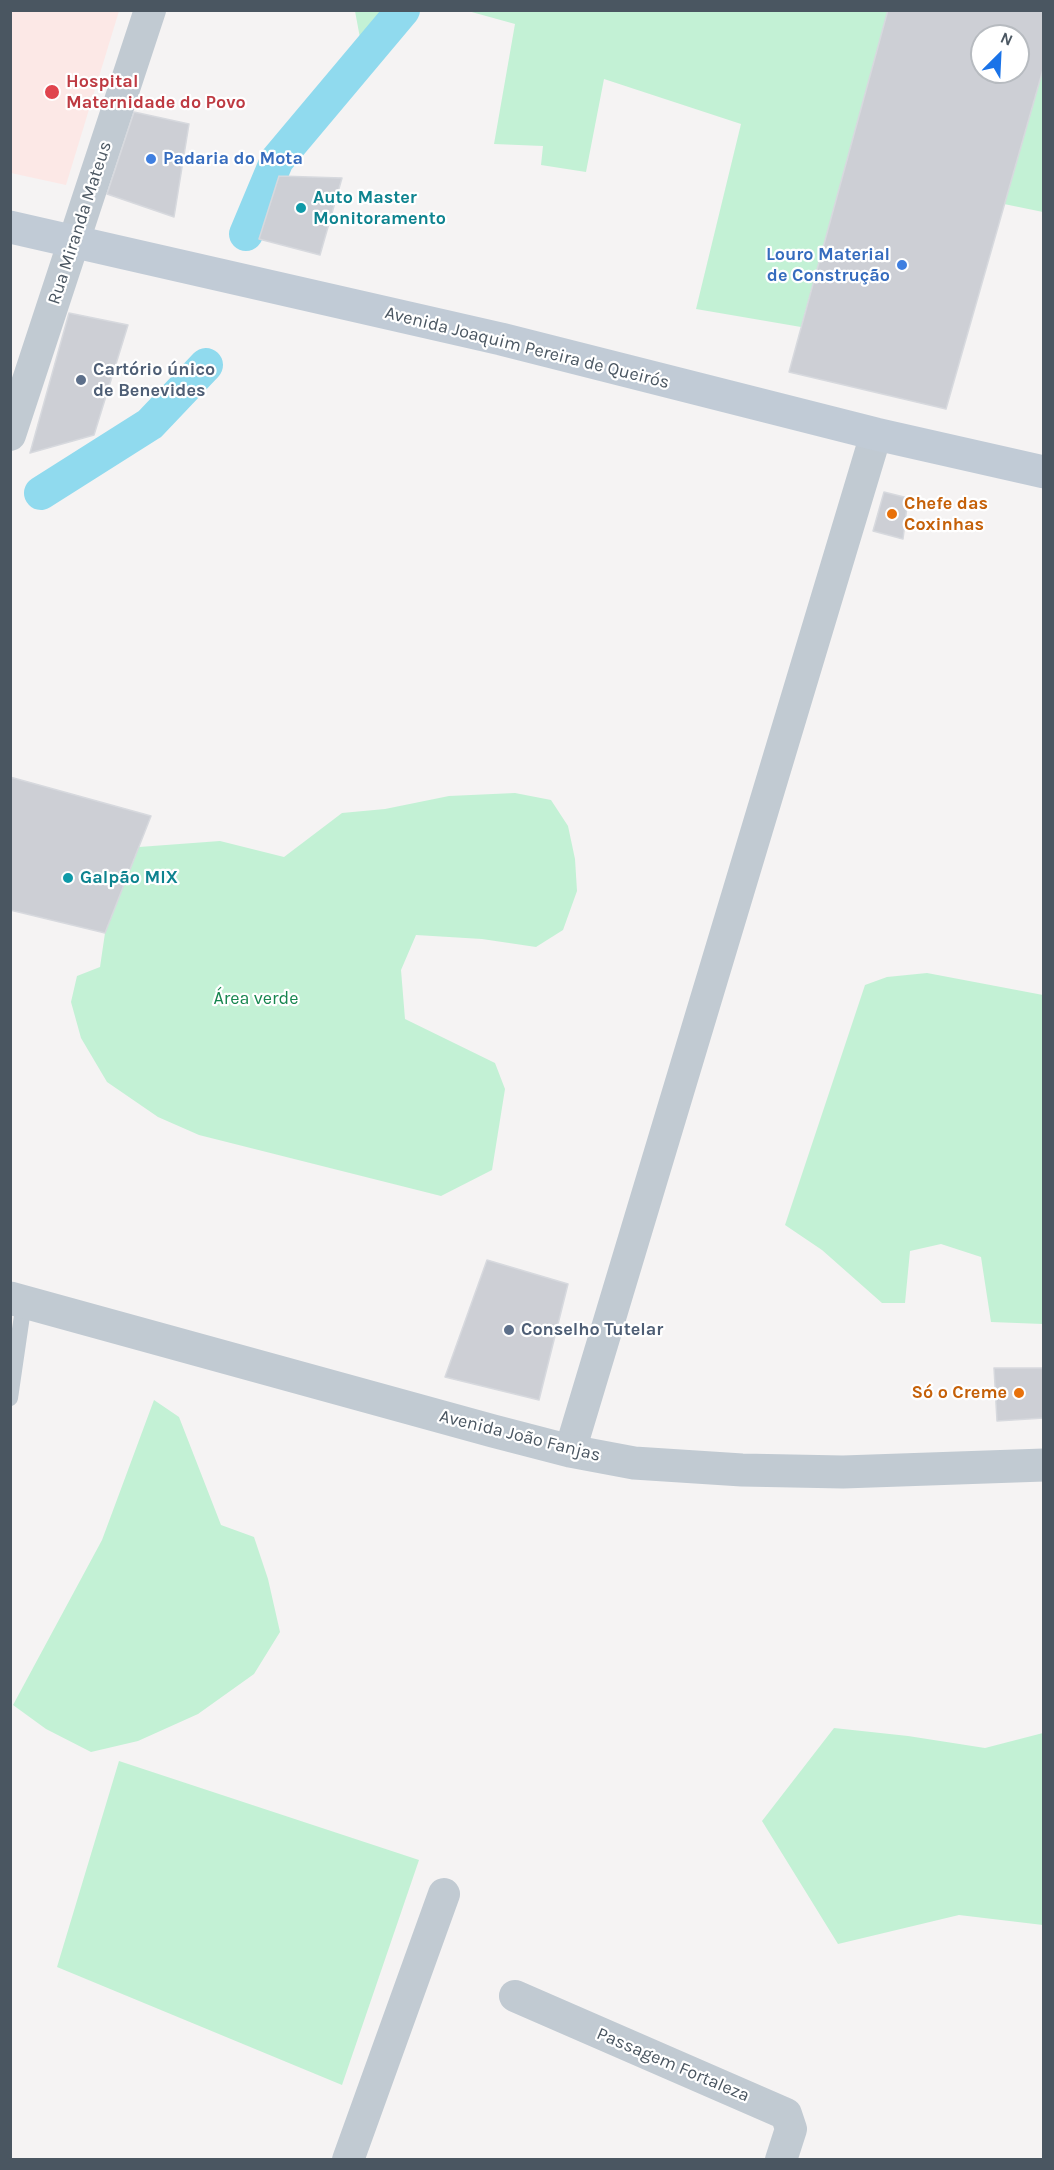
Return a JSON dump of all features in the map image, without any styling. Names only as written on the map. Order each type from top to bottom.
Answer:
[{"type":"main road","name":"Avenida Joaquim Pereira de Queirós","points":[[10,227],[501,339],[876,435],[1044,472]]},
{"type":"street","name":"Rua Miranda Mateus","points":[[10,435],[150,10]]},
{"type":"street","points":[[570,1451],[876,435]]},
{"type":"street","name":"Avenida João Fanjas","points":[[17,1300],[570,1451],[634,1463],[742,1470],[843,1472],[1044,1465]]},
{"type":"street","points":[[348,2160],[444,1894]]},
{"type":"street","name":"Passagem Fortaleza","points":[[515,1996],[786,2114],[791,2129],[781,2160]]},
{"type":"lane","points":[[10,1398],[17,1300]]},
{"type":"shaded area","name":"Hospital Maternidade do Povo","points":[[11,10],[119,11],[66,185],[11,173]]},
{"type":"green space","points":[[389,10],[360,38],[355,11]]},
{"type":"green space","points":[[468,11],[888,11],[801,327],[696,309],[741,124],[604,79],[586,172],[541,165],[543,146],[494,144],[515,24]]},
{"type":"green space","points":[[1043,66],[1043,212],[1004,204]]},
{"type":"green space","name":"Área verde","points":[[515,793],[551,800],[568,826],[575,859],[577,891],[563,930],[536,947],[482,939],[416,935],[401,970],[405,1019],[495,1063],[505,1089],[492,1170],[441,1196],[199,1135],[158,1117],[107,1082],[81,1038],[71,1002],[77,976],[100,967],[105,933],[139,847],[220,841],[284,857],[342,813],[385,809],[449,796]]},
{"type":"green space","points":[[927,973],[1043,995],[1043,1324],[991,1322],[981,1257],[941,1244],[910,1251],[905,1303],[882,1303],[822,1250],[785,1225],[865,985],[887,977]]},
{"type":"green space","points":[[154,1400],[179,1417],[221,1525],[254,1537],[268,1579],[280,1632],[254,1674],[198,1714],[138,1741],[91,1752],[46,1729],[13,1705],[102,1540]]},
{"type":"green space","points":[[834,1728],[985,1748],[1043,1733],[1043,1925],[959,1915],[838,1944],[762,1821]]},
{"type":"green space","points":[[119,1761],[419,1860],[342,2085],[57,1967]]},
{"type":"building","name":"Louro Material de Construção","points":[[888,10],[1044,10],[1044,66],[946,409],[789,372]]},
{"type":"building","name":"Padaria do Mota","points":[[134,112],[189,124],[174,217],[107,194]]},
{"type":"building","name":"Auto Master Monitoramento","points":[[279,176],[342,178],[320,255],[259,239]]},
{"type":"building","name":"Cartório único de Benevides","points":[[69,313],[128,325],[94,435],[30,453]]},
{"type":"building","name":"Chefe das Coxinhas","points":[[884,492],[908,498],[903,539],[873,531]]},
{"type":"building","name":"Galpão MIX","points":[[10,777],[151,816],[105,933],[10,910]]},
{"type":"building","name":"Conselho Tutelar","points":[[487,1260],[568,1284],[539,1400],[445,1377]]},
{"type":"building","name":"Só o Creme","points":[[994,1368],[1044,1368],[1044,1418],[997,1421]]},
{"type":"waterway","points":[[246,234],[277,160],[403,10]]},
{"type":"waterway","points":[[41,493],[150,424],[206,365]]},
{"type":"place","name":"Hospital Maternidade do Povo","points":[[52,92]]},
{"type":"place","name":"Padaria do Mota","points":[[151,159]]},
{"type":"place","name":"Auto Master Monitoramento","points":[[301,208]]},
{"type":"place","name":"Louro Material de Construção","points":[[902,265]]},
{"type":"place","name":"Cartório único de Benevides","points":[[81,380]]},
{"type":"place","name":"Chefe das Coxinhas","points":[[892,514]]},
{"type":"place","name":"Galpão MIX","points":[[68,878]]},
{"type":"place","name":"Conselho Tutelar","points":[[509,1330]]},
{"type":"place","name":"Só o Creme","points":[[1019,1393]]}]
